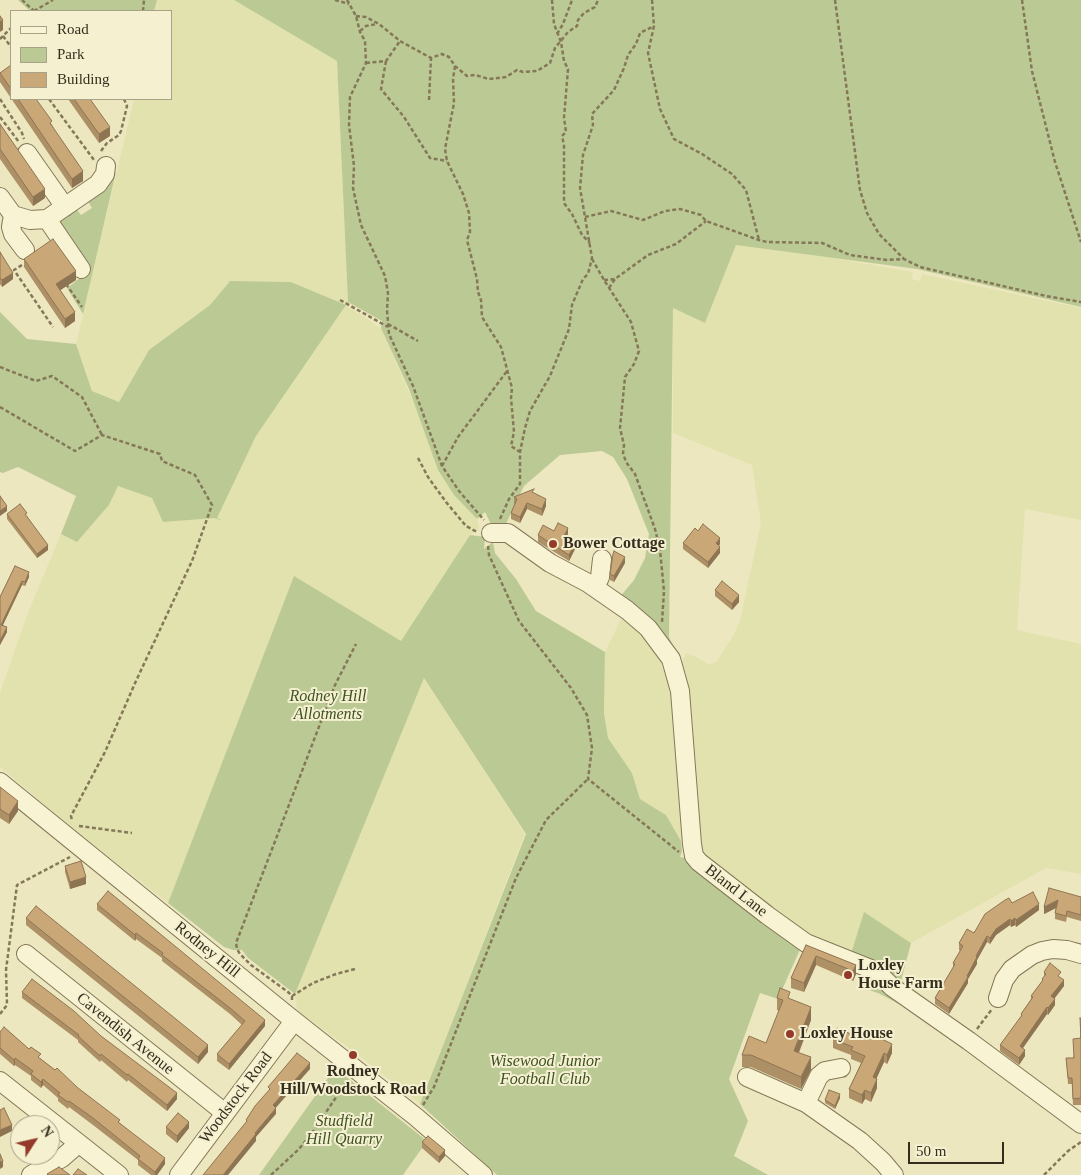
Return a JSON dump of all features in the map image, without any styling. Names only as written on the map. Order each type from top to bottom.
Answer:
[{"type":"street","points":[[27,152],[65,207]]},
{"type":"street","points":[[0,197],[13,215],[30,220],[47,219],[98,184],[105,174],[102,164]]},
{"type":"street","points":[[13,215],[11,227],[13,234],[25,250]]},
{"type":"street","points":[[47,219],[81,270]]},
{"type":"street","name":"Bland Lane","points":[[491,533],[508,533],[550,563],[595,588],[627,610],[648,628],[671,659],[680,692],[690,831],[694,856],[699,862],[806,943],[876,971],[892,987],[1081,1124]]},
{"type":"street","points":[[595,588],[600,577],[602,559]]},
{"type":"street","name":"Rodney Hill","points":[[0,782],[290,1018],[416,1117],[484,1175]]},
{"type":"street","points":[[998,998],[1004,980],[1012,969],[1032,955],[1053,949],[1081,954]]},
{"type":"street","name":"Cavendish Avenue","points":[[26,954],[225,1113]]},
{"type":"street","name":"Woodstock Road","points":[[179,1175],[225,1113],[290,1018]]},
{"type":"street","points":[[806,1103],[819,1076],[825,1071],[841,1068]]},
{"type":"street","points":[[747,1077],[806,1103],[860,1141],[894,1175]]},
{"type":"street","points":[[0,1081],[119,1175]]},
{"type":"street","points":[[31,1175],[62,1158],[78,1144]]},
{"type":"path","points":[[22,0],[34,10]]},
{"type":"path","points":[[37,10],[53,0]]},
{"type":"path","points":[[335,0],[349,4]]},
{"type":"path","points":[[347,0],[356,16],[365,42],[366,63],[350,97],[349,125],[354,166],[353,188],[361,226],[385,276],[388,293],[389,334],[413,386],[442,466],[460,491],[482,515],[491,533]]},
{"type":"path","points":[[552,0],[554,24],[568,69],[568,89],[564,118],[566,132],[562,136],[564,145],[564,203],[572,214],[582,235],[590,243]]},
{"type":"path","points":[[557,34],[572,0]]},
{"type":"path","points":[[356,16],[366,17],[379,24],[400,41],[431,58],[442,54],[450,57],[456,66],[468,76],[475,74],[489,80],[506,77],[518,70],[523,72],[537,71],[550,63],[555,48],[568,32],[577,26],[578,20],[584,13],[595,6],[598,0]]},
{"type":"path","points":[[652,0],[654,26],[648,53],[660,109],[674,139],[702,154],[732,174],[746,190],[758,240]]},
{"type":"path","points":[[835,0],[860,190],[867,213],[879,234],[904,259],[920,267],[1046,296],[1081,302]]},
{"type":"path","points":[[1022,0],[1032,70],[1055,162],[1081,242]]},
{"type":"path","points":[[360,32],[366,26],[379,24]]},
{"type":"path","points":[[654,26],[640,33],[636,44],[628,55],[614,90],[592,114],[593,125],[583,155],[581,173],[582,203],[592,258],[631,322],[638,351],[634,364],[625,377],[620,428],[624,445],[623,453],[626,462],[635,474],[655,529],[660,550],[664,591],[662,624]]},
{"type":"path","points":[[0,40],[10,29]]},
{"type":"path","points":[[3,35],[10,46]]},
{"type":"path","points":[[400,41],[386,60],[381,89],[404,117],[430,158],[447,161]]},
{"type":"path","points":[[429,100],[431,58]]},
{"type":"path","points":[[366,63],[386,60]]},
{"type":"path","points":[[456,66],[453,79],[454,103],[445,149],[447,161],[464,194],[469,213],[470,232],[467,240],[477,279],[482,317],[501,347],[508,370],[512,388],[511,398],[514,417],[514,432],[511,446],[520,452]]},
{"type":"path","points":[[0,99],[22,132],[27,152]]},
{"type":"path","points":[[50,100],[94,160],[102,164],[102,150],[121,131],[127,106],[124,100]]},
{"type":"path","points":[[0,117],[27,152]]},
{"type":"path","points":[[585,217],[611,211],[643,220],[665,211],[680,209],[701,214],[706,221],[758,240],[767,242],[822,243],[850,255],[886,260],[904,259]]},
{"type":"path","points":[[609,288],[615,279],[648,255],[676,244],[706,221]]},
{"type":"path","points":[[25,250],[31,259],[14,270],[54,327]]},
{"type":"path","points":[[416,1117],[434,1087],[516,878],[546,820],[588,779],[592,748],[587,715],[571,688],[519,621],[489,556],[488,541],[491,533],[496,529],[509,499],[520,484],[520,452],[530,411],[550,376],[563,344],[569,329],[572,305],[582,279],[588,274],[592,258]]},
{"type":"path","points":[[62,278],[82,307]]},
{"type":"path","points":[[604,280],[615,279]]},
{"type":"path","points":[[340,300],[418,341]]},
{"type":"path","points":[[0,367],[36,381],[52,376],[82,397],[102,435],[160,454],[162,461],[195,475],[212,505],[192,561],[136,681],[106,752],[71,816],[73,825],[132,833]]},
{"type":"path","points":[[442,466],[458,437],[508,370]]},
{"type":"path","points":[[0,407],[75,451],[102,435]]},
{"type":"path","points":[[418,458],[428,477],[466,526],[475,532],[491,533]]},
{"type":"path","points":[[292,996],[251,965],[236,949],[236,943],[335,686],[356,644]]},
{"type":"path","points":[[588,779],[683,855],[694,856]]},
{"type":"path","points":[[0,1014],[7,1005],[6,970],[17,885],[85,850]]},
{"type":"path","points":[[292,996],[313,983],[355,969]]},
{"type":"path","points":[[290,1018],[292,996]]},
{"type":"path","points":[[969,1041],[998,998]]},
{"type":"path","points":[[271,1175],[310,1136],[356,1070]]},
{"type":"path","points":[[1044,1175],[1068,1151],[1081,1142]]},
{"type":"green space","points":[[18,0],[157,0],[154,10],[29,10]]},
{"type":"green space","points":[[157,0],[234,0],[337,61],[348,302],[346,305],[291,282],[230,281],[210,305],[149,350],[119,402],[92,391],[76,344],[134,100],[172,100],[172,10],[154,10]]},
{"type":"green space","points":[[234,0],[1081,0],[1081,307],[917,269],[736,245],[705,323],[673,308],[669,637],[674,647],[618,599],[634,580],[645,558],[649,534],[627,479],[613,457],[602,451],[560,455],[524,486],[504,528],[493,528],[485,512],[477,519],[454,495],[438,470],[409,389],[381,328],[382,321],[348,302],[337,61]]},
{"type":"green space","points":[[116,172],[83,314],[67,288],[89,271],[57,223],[75,207],[81,215],[92,208],[86,198]]},
{"type":"green space","points":[[736,244],[822,256],[913,272],[912,279],[920,281],[922,274],[1081,308],[1081,520],[1025,509],[1017,630],[1081,644],[1081,874],[1046,868],[911,943],[864,913],[850,957],[811,940],[699,853],[680,667],[686,653],[708,664],[717,661],[734,634],[740,620],[761,523],[752,465],[673,433],[673,308],[705,323]]},
{"type":"green space","points":[[230,281],[291,282],[346,305],[256,436],[217,518],[224,521],[214,518],[163,522],[152,498],[118,486],[109,505],[77,542],[61,534],[76,496],[18,467],[3,473],[0,472],[0,312],[27,339],[76,344],[92,391],[119,402],[149,350],[210,305]]},
{"type":"green space","points":[[346,305],[381,328],[454,495],[477,519],[479,529],[470,535],[401,642],[294,577],[168,903],[77,832],[0,767],[0,693],[27,615],[61,534],[77,542],[109,505],[118,486],[216,518],[256,436]]},
{"type":"green space","points":[[470,535],[485,537],[484,549],[493,542],[495,553],[516,579],[536,611],[605,652],[604,713],[608,738],[632,773],[640,799],[666,815],[681,841],[682,851],[680,857],[685,858],[689,865],[698,872],[802,945],[778,999],[760,993],[729,1079],[748,1121],[734,1156],[768,1175],[497,1175],[420,1104],[526,834],[424,678],[295,994],[248,958],[242,950],[224,947],[168,903],[294,576],[401,641]]},
{"type":"green space","points":[[621,619],[641,632],[659,659],[677,705],[687,839],[681,841],[666,815],[640,799],[632,773],[608,738],[604,713],[605,652]]},
{"type":"green space","points":[[424,678],[525,834],[420,1104],[297,1010],[295,994]]},
{"type":"green space","points":[[864,912],[911,943],[900,985],[910,1010],[880,994],[859,986],[864,971],[850,957]]},
{"type":"green space","name":"Studfield Hill Quarry","points":[[335,1068],[427,1141],[403,1175],[259,1175]]},
{"type":"building","points":[[10,66],[10,88],[0,73]]},
{"type":"building","points":[[19,100],[37,100],[52,121],[50,123],[83,171],[72,179]]},
{"type":"building","points":[[75,100],[91,100],[110,127],[99,134]]},
{"type":"building","points":[[0,124],[45,189],[33,197],[0,149]]},
{"type":"building","points":[[53,239],[76,271],[56,284],[75,312],[65,319],[24,259]]},
{"type":"building","points":[[0,252],[13,273],[2,280],[0,278]]},
{"type":"building","points":[[534,489],[532,492],[546,499],[542,509],[527,503],[520,517],[511,513],[517,499],[514,497]]},
{"type":"building","points":[[0,496],[7,506],[0,511]]},
{"type":"building","points":[[20,504],[27,513],[25,514],[48,545],[37,554],[7,514]]},
{"type":"building","points":[[558,523],[568,528],[564,536],[576,541],[569,555],[538,535],[543,525],[554,531]]},
{"type":"building","points":[[703,524],[720,538],[716,543],[720,547],[708,562],[683,543],[695,528],[698,531]]},
{"type":"building","points":[[614,551],[625,557],[614,576],[610,574]]},
{"type":"building","points":[[15,566],[29,572],[25,582],[22,581],[1,625],[7,627],[0,641],[0,597]]},
{"type":"building","points":[[722,581],[739,595],[732,604],[715,590]]},
{"type":"building","points":[[0,787],[18,801],[9,815],[0,809]]},
{"type":"building","points":[[81,861],[86,877],[70,882],[65,866]]},
{"type":"building","points":[[1049,888],[1081,897],[1081,915],[1067,911],[1066,916],[1055,913],[1058,900],[1044,907]]},
{"type":"building","points":[[108,891],[265,1020],[229,1064],[217,1054],[245,1021],[162,955],[163,953],[136,933],[135,935],[97,904]]},
{"type":"building","points":[[1033,892],[1039,904],[1016,920],[1015,918],[1011,921],[1010,919],[996,929],[990,938],[987,936],[976,956],[968,977],[949,1008],[935,998],[955,964],[953,963],[963,946],[959,943],[967,929],[974,933],[985,914],[1005,900],[1009,898],[1012,903]]},
{"type":"building","points":[[36,906],[208,1045],[198,1057],[26,918]]},
{"type":"building","points":[[806,945],[856,965],[853,971],[816,956],[804,983],[791,978]]},
{"type":"building","points":[[1050,963],[1061,972],[1058,976],[1064,980],[1051,996],[1055,999],[1047,1007],[1020,1046],[1025,1050],[1019,1058],[1000,1045],[1033,997],[1031,996],[1043,980],[1046,974],[1044,972]]},
{"type":"building","points":[[32,979],[74,1011],[101,1036],[177,1093],[167,1105],[101,1054],[100,1056],[79,1035],[22,992]]},
{"type":"building","name":"Loxley House","points":[[780,988],[790,992],[788,998],[811,1007],[794,1051],[811,1057],[801,1077],[751,1055],[742,1055],[749,1036],[766,1043],[783,1000],[777,998]]},
{"type":"building","points":[[855,1026],[892,1044],[887,1055],[884,1053],[873,1077],[877,1079],[871,1093],[865,1090],[862,1095],[849,1089],[865,1056],[851,1050],[853,1047],[833,1039],[837,1028],[851,1034]]},
{"type":"building","points":[[4,1027],[29,1049],[31,1047],[41,1054],[38,1057],[55,1070],[57,1068],[78,1088],[120,1120],[118,1122],[165,1158],[155,1172],[138,1159],[140,1156],[93,1118],[58,1095],[60,1093],[43,1079],[41,1082],[31,1074],[33,1071],[15,1058],[14,1060],[0,1048],[0,1032]]},
{"type":"building","points":[[1081,1038],[1081,1098],[1073,1099],[1072,1078],[1068,1078],[1066,1058],[1074,1058],[1073,1039]]},
{"type":"building","points":[[297,1053],[310,1063],[273,1105],[276,1108],[256,1134],[223,1175],[203,1175],[247,1121],[255,1106],[270,1089],[268,1087]]},
{"type":"building","points":[[829,1090],[840,1094],[835,1106],[825,1100]]},
{"type":"building","points":[[4,1108],[10,1121],[10,1126],[0,1130],[0,1110]]},
{"type":"building","points":[[178,1113],[189,1122],[177,1136],[166,1127]]},
{"type":"building","points":[[428,1136],[445,1150],[439,1157],[422,1142]]},
{"type":"building","points":[[59,1167],[70,1175],[47,1174]]},
{"type":"building","points":[[78,1169],[87,1175],[73,1175]]},
{"type":"place","name":"Bower Cottage","points":[[553,544]]},
{"type":"place","name":"Loxley House Farm","points":[[848,975]]},
{"type":"place","name":"Loxley House","points":[[790,1034]]},
{"type":"place","name":"Rodney Hill/Woodstock Road","points":[[353,1055]]},
{"type":"park label","name":"Rodney Hill Allotments","points":[[328,706]]},
{"type":"park label","name":"Wisewood Junior Football Club","points":[[545,1071]]}]
